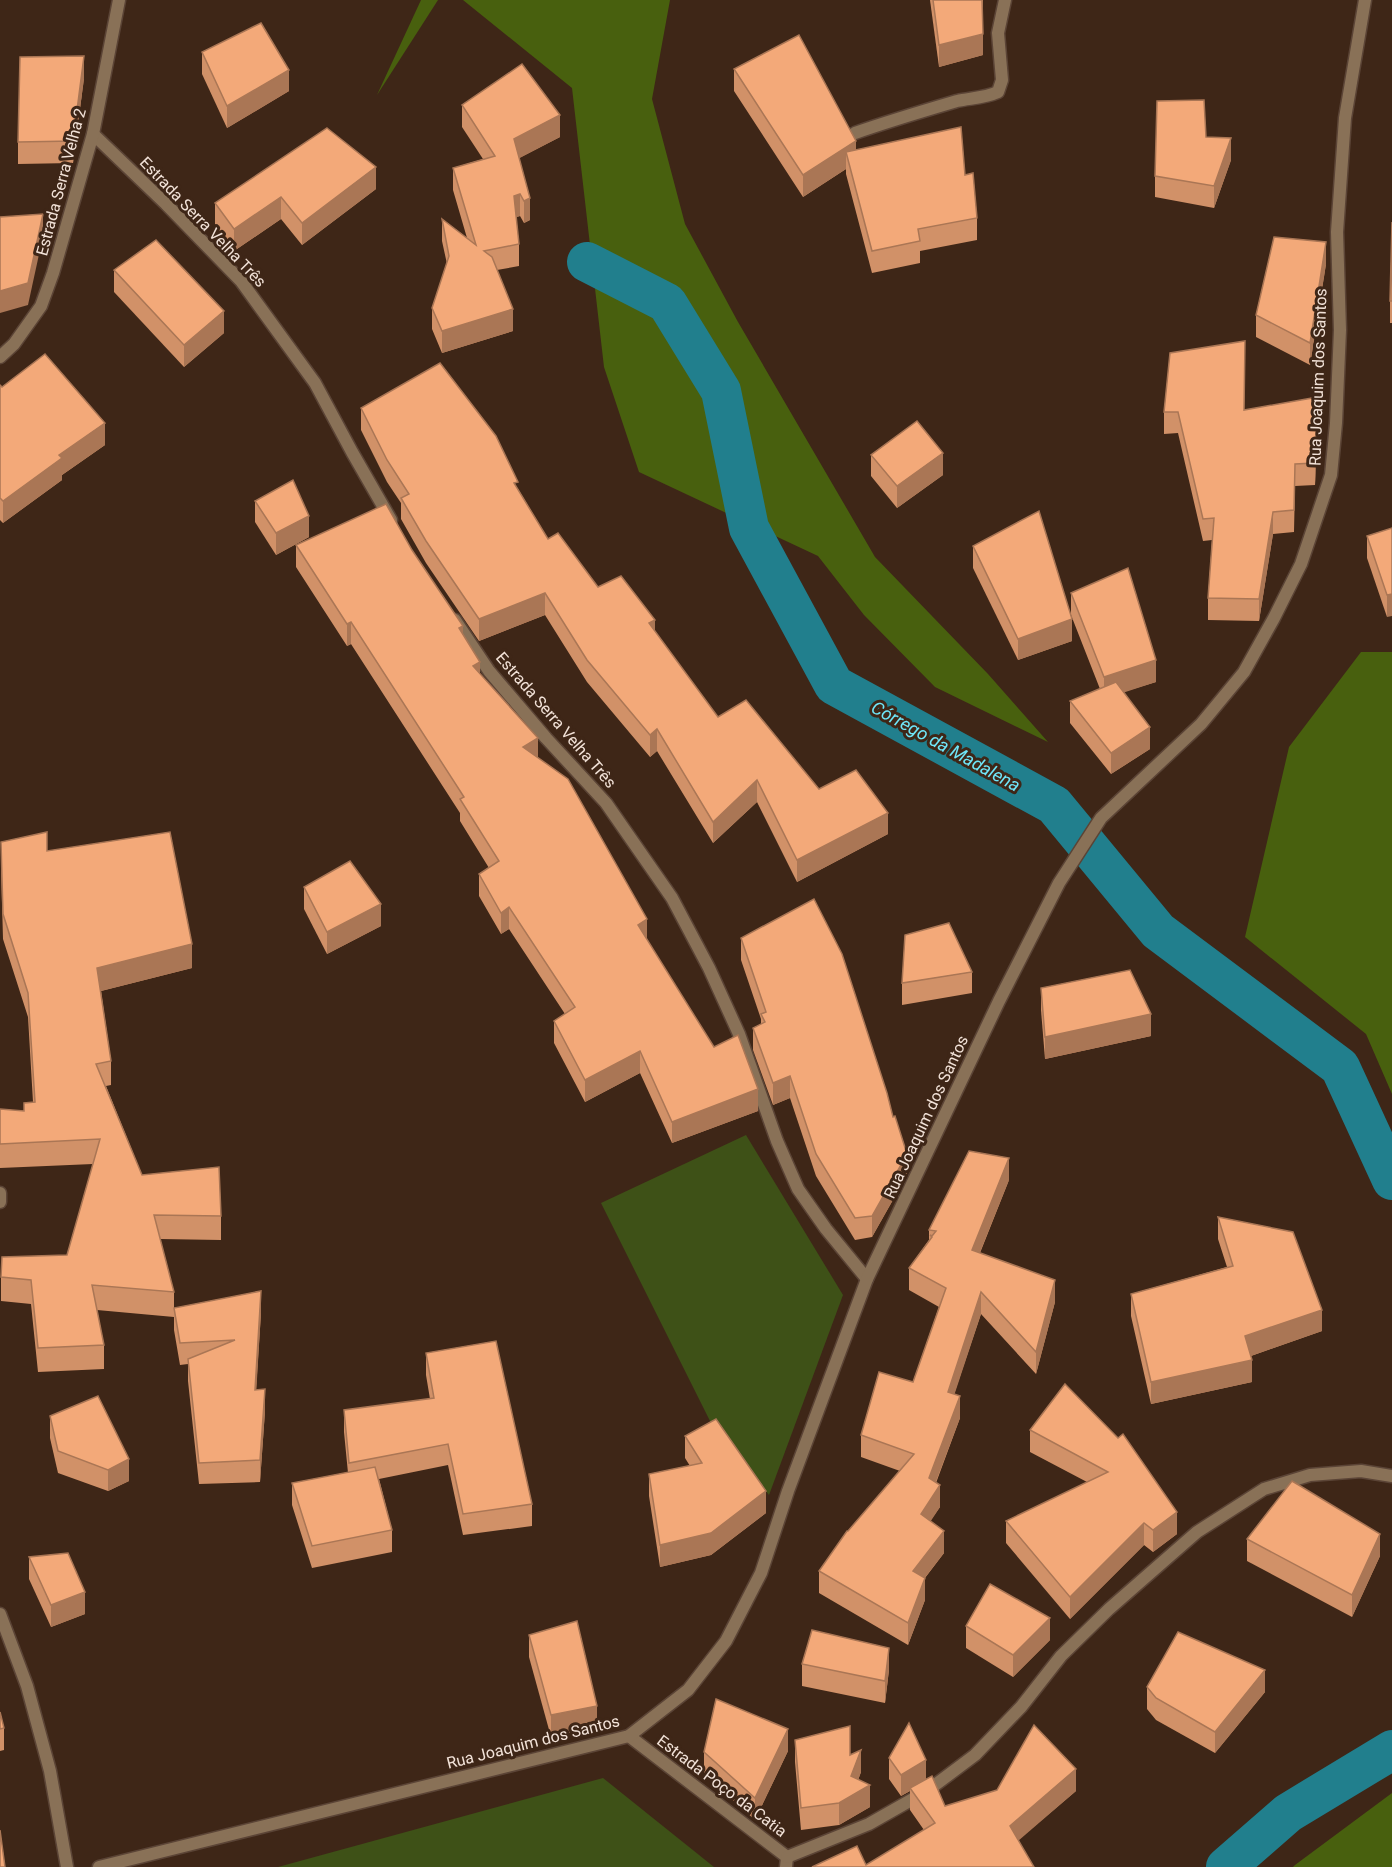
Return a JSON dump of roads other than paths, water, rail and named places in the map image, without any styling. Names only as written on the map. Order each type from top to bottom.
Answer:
[{"type":"street","name":"Estrada Serra Velha 2","points":[[0,357],[14,344],[41,306],[93,134],[119,0]]},
{"type":"street","points":[[855,133],[904,116],[998,92],[1002,80],[998,33],[1005,0]]},
{"type":"street","name":"Rua Joaquim dos Santos","points":[[99,1867],[628,1736],[688,1690],[726,1641],[761,1573],[788,1491],[867,1279],[999,1001],[1059,883],[1101,818],[1201,724],[1244,672],[1301,564],[1331,475],[1340,330],[1337,232],[1345,118],[1365,0]]},
{"type":"street","name":"Estrada Serra Velha Três","points":[[93,134],[241,281],[315,383],[397,529]]},
{"type":"street","name":"Estrada Serra Velha Três","points":[[451,614],[489,671],[606,803],[672,898],[709,968],[739,1034],[777,1141],[798,1190],[825,1229],[867,1279]]},
{"type":"street","points":[[0,1193],[0,1202]]},
{"type":"street","points":[[786,1862],[869,1824],[927,1791],[975,1755],[1021,1707],[1061,1656],[1109,1609],[1197,1532],[1264,1489],[1310,1475],[1361,1471],[1392,1476]]},
{"type":"street","points":[[0,1614],[27,1686],[50,1771],[66,1867]]},
{"type":"street","name":"Estrada Poço da Catia","points":[[628,1736],[786,1862]]},
{"type":"waterway","name":"Córrego da Madalena","points":[[587,262],[667,303],[721,391],[749,528],[834,685],[1054,805],[1158,931],[1340,1067],[1392,1180]]},
{"type":"waterway","name":"Córrego da Madalena","points":[[1226,1867],[1288,1813],[1392,1750]]}]
